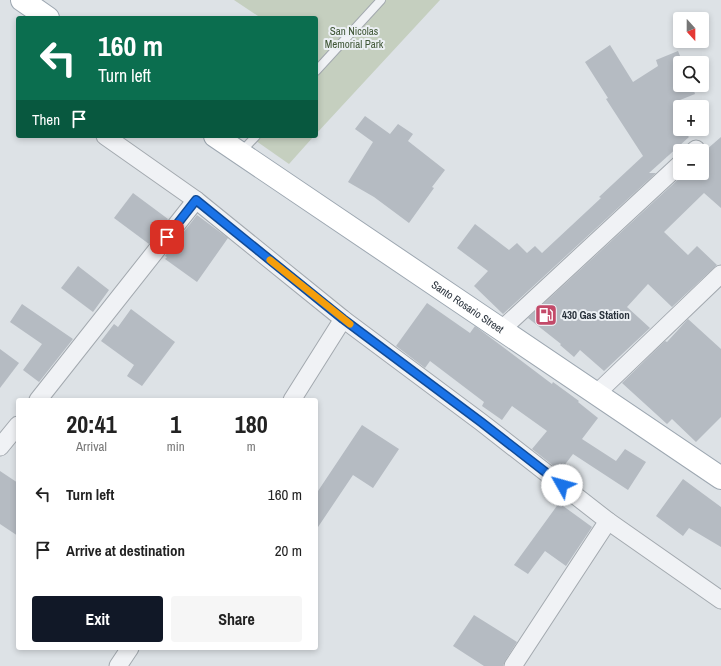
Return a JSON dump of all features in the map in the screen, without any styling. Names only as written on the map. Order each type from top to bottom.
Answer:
[{"type":"main road","points":[[22,0],[45,16]]},
{"type":"main road","name":"Santo Rosario Street","points":[[218,138],[721,478]]},
{"type":"street","points":[[108,138],[196,200],[343,319],[481,422],[608,521],[721,600]]},
{"type":"street","points":[[501,330],[673,170]]},
{"type":"street","points":[[40,398],[196,200]]},
{"type":"street","points":[[596,394],[721,274]]},
{"type":"street","points":[[293,398],[343,319]]},
{"type":"street","points":[[0,447],[16,427]]},
{"type":"street","points":[[513,666],[608,521]]},
{"type":"street","points":[[118,666],[129,650]]},
{"type":"lane","points":[[318,69],[381,0]]},
{"type":"lane","points":[[240,154],[254,138]]},
{"type":"green space","name":"San Nicolas Memorial Park","points":[[234,0],[440,0],[318,132],[318,16],[258,16]]},
{"type":"green space","points":[[252,138],[312,138],[289,164]]},
{"type":"building","points":[[610,45],[633,82],[658,66],[656,60],[678,51],[680,56],[673,56],[673,92],[694,92],[695,94],[680,100],[673,100],[673,136],[689,137],[681,144],[673,144],[673,151],[649,173],[656,173],[503,314],[474,286],[488,271],[457,248],[475,224],[509,250],[517,243],[527,253],[535,246],[542,253],[643,156],[606,99],[608,98],[585,62]]},
{"type":"building","points":[[365,116],[390,134],[398,124],[413,134],[408,141],[445,170],[432,187],[434,188],[409,223],[374,197],[348,182],[373,142],[355,129]]},
{"type":"building","points":[[721,137],[721,208],[704,193],[664,232],[688,255],[697,246],[717,265],[672,307],[648,284],[627,307],[650,328],[604,371],[580,350],[574,357],[560,345],[561,344],[528,318],[677,180],[709,180],[709,147]]},
{"type":"building","points":[[133,193],[168,219],[149,244],[114,218]]},
{"type":"building","points":[[197,215],[228,238],[197,282],[165,259],[167,257],[165,256]]},
{"type":"building","points":[[78,266],[109,290],[93,312],[61,288]]},
{"type":"building","points":[[427,303],[470,333],[475,326],[552,384],[553,382],[579,401],[578,402],[598,418],[582,439],[616,461],[625,449],[646,462],[628,490],[573,454],[560,471],[532,449],[547,431],[512,406],[502,420],[482,406],[484,402],[430,361],[425,368],[396,346]]},
{"type":"building","points":[[22,304],[73,339],[39,382],[23,370],[42,344],[10,322]]},
{"type":"building","points":[[131,309],[175,342],[142,386],[127,376],[134,365],[101,341],[114,324],[118,327]]},
{"type":"building","points":[[688,319],[721,349],[721,417],[696,442],[672,419],[667,424],[622,383],[665,341],[667,342]]},
{"type":"building","points":[[0,349],[19,363],[0,388]]},
{"type":"building","points":[[362,425],[399,449],[373,488],[353,475],[318,527],[318,491]]},
{"type":"building","points":[[0,471],[16,482],[16,535],[0,524]]},
{"type":"building","points":[[683,479],[721,507],[721,547],[689,528],[683,536],[656,516]]},
{"type":"building","points":[[559,503],[592,527],[566,566],[545,551],[528,574],[514,565]]},
{"type":"building","points":[[474,615],[517,642],[503,666],[484,666],[453,646]]},
{"type":"slow traffic","points":[[270,260],[350,324]]},
{"type":"place","name":"430 Gas Station","points":[[546,315]]},
{"type":"route","points":[[167,237],[196,200],[343,319],[481,422],[562,485]]}]
